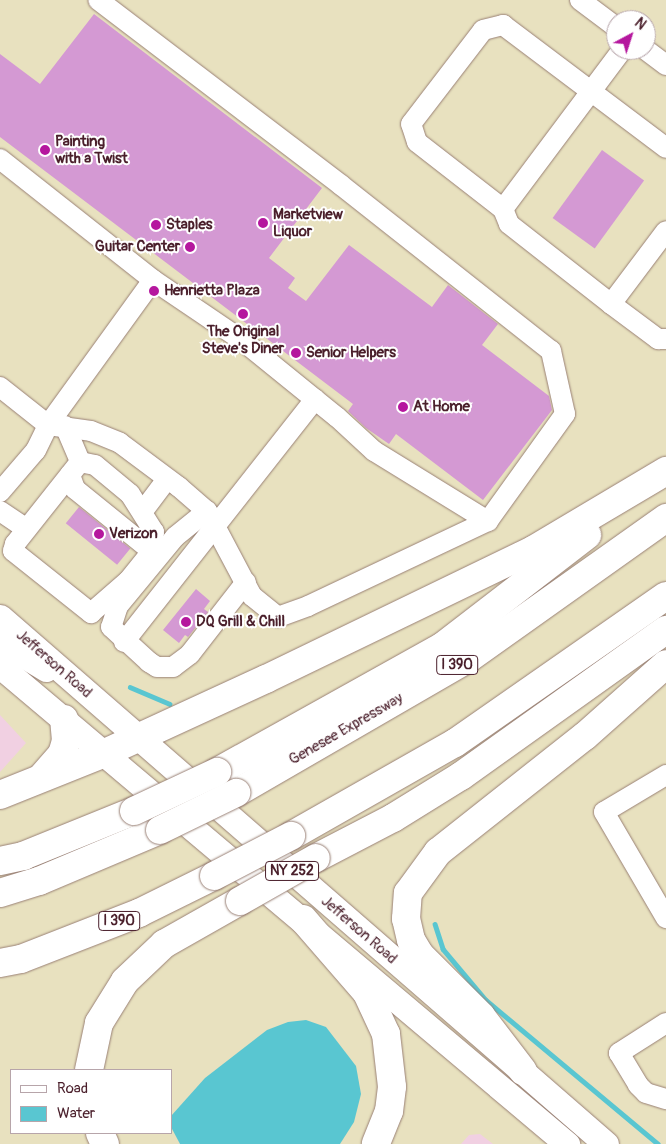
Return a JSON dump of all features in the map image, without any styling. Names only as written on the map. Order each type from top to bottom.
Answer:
[{"type":"highway","points":[[0,795],[105,753],[266,679],[533,550],[666,471]]},
{"type":"highway","points":[[0,861],[23,856],[134,811],[217,772],[442,646],[666,475]]},
{"type":"highway","name":"Genesee Expressway","points":[[0,893],[39,881],[160,830],[236,793],[470,658],[666,518]]},
{"type":"highway","name":"I 390","points":[[7,963],[139,913],[291,836],[455,743],[666,596]]},
{"type":"highway","points":[[89,1069],[99,1024],[125,981],[164,944],[316,858],[393,818],[460,776],[666,630]]},
{"type":"highway","points":[[523,1071],[481,1016],[420,955],[411,940],[406,919],[408,893],[438,852],[585,736],[666,664]]},
{"type":"highway","points":[[41,779],[62,754],[66,740],[64,719]]},
{"type":"highway","points":[[303,919],[367,993],[386,1034],[392,1087],[389,1111],[376,1144]]},
{"type":"main road","name":"Jefferson Road","points":[[0,617],[606,1144]]},
{"type":"main road","points":[[0,642],[14,653],[79,686]]},
{"type":"main road","name":"Jefferson Road","points":[[0,666],[303,919],[568,1144]]},
{"type":"street","points":[[0,387],[57,426],[91,431],[120,443],[168,479],[212,518],[252,596],[278,617],[308,606],[488,521],[565,414],[551,351],[341,185],[98,0]]},
{"type":"street","points":[[580,0],[606,20]]},
{"type":"street","points":[[666,148],[503,25],[483,30],[411,124],[417,142],[503,209],[509,224],[610,304],[658,339],[666,339]]},
{"type":"street","points":[[503,209],[614,60]]},
{"type":"street","points":[[0,159],[153,280],[243,341],[316,398],[357,439],[394,466],[488,521]]},
{"type":"street","points":[[610,304],[666,231]]},
{"type":"street","points":[[0,492],[57,426],[153,280]]},
{"type":"street","points":[[124,642],[212,518],[316,398]]},
{"type":"street","points":[[57,426],[75,468],[75,489],[149,549]]},
{"type":"street","points":[[95,465],[130,494],[144,511],[154,532],[148,556],[128,581],[91,613],[13,551],[15,544],[75,468],[95,465]]},
{"type":"street","points":[[144,511],[168,479]]},
{"type":"street","points":[[0,510],[27,529]]},
{"type":"street","points":[[212,518],[175,536],[113,614],[111,627],[124,642],[157,667],[173,667],[190,654],[246,582]]},
{"type":"street","points":[[666,775],[604,812],[666,918]]},
{"type":"street","points":[[666,1023],[619,1053],[638,1085],[646,1093],[666,1099]]},
{"type":"shaded area","points":[[0,715],[26,743],[0,772]]},
{"type":"shaded area","points":[[480,1134],[493,1144],[461,1144],[469,1135]]},
{"type":"water","points":[[306,1020],[326,1027],[356,1066],[361,1094],[354,1122],[340,1144],[180,1144],[172,1129],[172,1115],[205,1078],[267,1030],[288,1022]]},
{"type":"building","points":[[94,14],[322,188],[269,258],[295,278],[288,288],[306,301],[349,245],[432,307],[448,285],[498,324],[482,345],[549,396],[552,410],[483,500],[396,434],[389,444],[366,428],[348,411],[353,404],[0,137],[0,54],[40,84]]},
{"type":"building","points":[[602,150],[644,181],[595,249],[553,218]]},
{"type":"building","name":"Verizon","points":[[79,507],[130,549],[117,565],[66,523]]},
{"type":"building","name":"DQ Grill & Chill","points":[[196,589],[210,601],[204,609],[208,612],[188,637],[185,635],[179,643],[163,630]]},
{"type":"waterway","points":[[130,687],[170,704]]},
{"type":"waterway","points":[[435,924],[443,949],[486,1000],[658,1144]]},
{"type":"place","name":"Painting with a Twist","points":[[45,150]]},
{"type":"place","name":"Marketview Liquor","points":[[263,223]]},
{"type":"place","name":"Staples","points":[[156,225]]},
{"type":"place","name":"Guitar Center","points":[[190,247]]},
{"type":"place","name":"Henrietta Plaza","points":[[154,291]]},
{"type":"place","name":"The Original Steve's Diner","points":[[243,314]]},
{"type":"place","name":"Senior Helpers","points":[[296,353]]},
{"type":"place","name":"At Home","points":[[403,407]]},
{"type":"place","name":"Verizon","points":[[99,534]]},
{"type":"place","name":"DQ Grill & Chill","points":[[186,622]]}]
